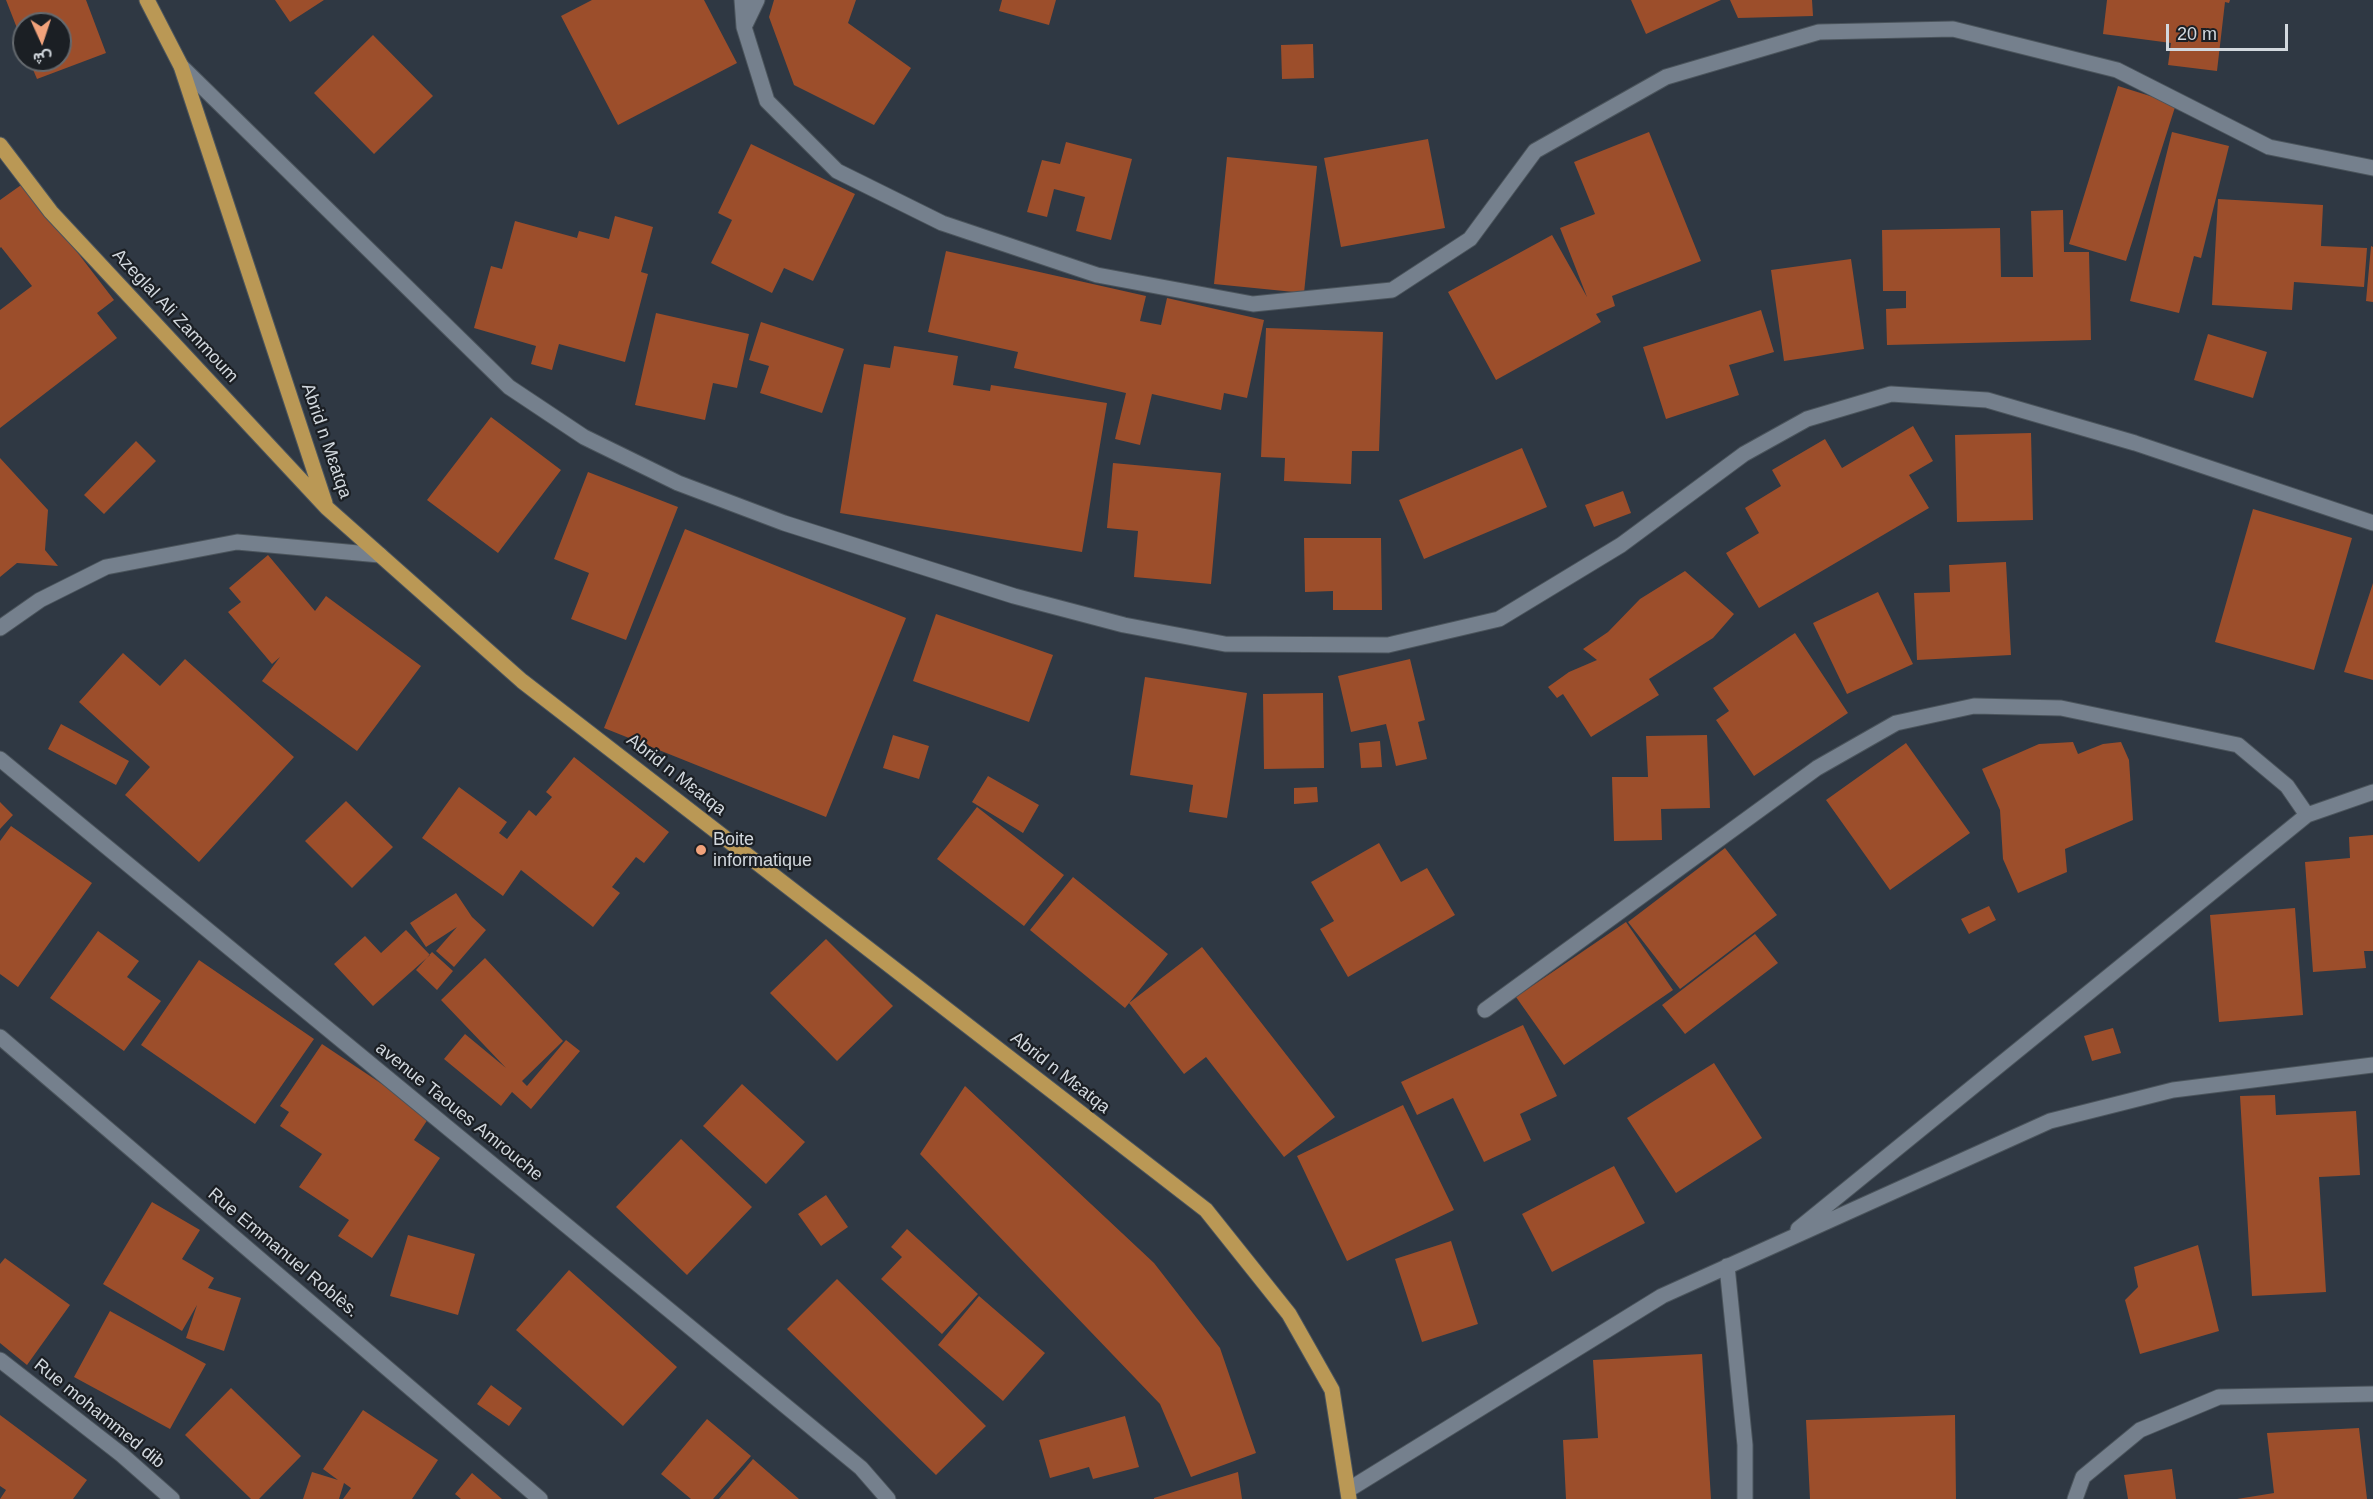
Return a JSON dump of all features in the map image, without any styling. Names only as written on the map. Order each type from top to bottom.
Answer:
[{"type":"main road","name":"Abrid n Mɛatqa","points":[[147,0],[181,66],[327,508],[522,681],[1206,1210],[1289,1314],[1332,1390],[1348,1494]]},
{"type":"main road","name":"Azeglal Ali Zammoum","points":[[0,145],[51,212],[327,508]]},
{"type":"street","points":[[742,0],[744,27],[766,101],[837,171],[942,223],[1097,275],[1253,304],[1392,290],[1470,239],[1535,151],[1666,77],[1819,32],[1953,30],[2117,69],[2269,147],[2373,168]]},
{"type":"street","points":[[744,27],[757,0]]},
{"type":"street","points":[[181,66],[509,387],[584,437],[678,483],[784,523],[1014,596],[1124,625],[1225,644],[1388,645],[1499,619],[1621,545],[1744,454],[1807,419],[1891,394],[1988,400],[2135,443],[2373,523]]},
{"type":"street","points":[[0,627],[49,595],[106,567],[128,562],[237,542],[380,555]]},
{"type":"street","points":[[1485,1010],[1817,768],[1896,723],[1974,706],[2061,708],[2238,745],[2287,786],[2307,815]]},
{"type":"street","name":"avenue Taoues Amrouche","points":[[0,759],[852,1460],[888,1499]]},
{"type":"street","points":[[1783,1241],[2307,815],[2373,792]]},
{"type":"street","name":"Rue Emmanuel Roblès.","points":[[0,1037],[540,1499]]},
{"type":"street","points":[[1348,1494],[1662,1296],[2050,1120],[2173,1090],[2373,1065]]},
{"type":"street","points":[[1727,1266],[1745,1445],[1745,1499]]},
{"type":"street","name":"Rue mohammed dib","points":[[0,1360],[122,1455],[172,1499]]},
{"type":"street","points":[[2075,1499],[2083,1477],[2140,1430],[2219,1397],[2373,1394]]},
{"type":"building","points":[[6,0],[86,0],[106,53],[72,66],[72,12],[12,12],[12,15]]},
{"type":"building","points":[[275,0],[324,0],[290,22]]},
{"type":"building","points":[[592,0],[704,0],[737,63],[618,125],[561,16]]},
{"type":"building","points":[[774,0],[856,0],[848,23],[911,68],[874,125],[794,85],[769,17]]},
{"type":"building","points":[[1002,0],[1056,0],[1049,25],[999,11]]},
{"type":"building","points":[[1631,0],[1721,0],[1646,34]]},
{"type":"building","points":[[1730,0],[1812,0],[1813,16],[1738,18]]},
{"type":"building","points":[[2107,0],[2230,0],[2229,3],[2225,2],[2217,71],[2168,65],[2171,43],[2103,34]]},
{"type":"building","points":[[373,35],[433,96],[374,154],[314,93]]},
{"type":"building","points":[[1313,44],[1314,78],[1282,79],[1281,45]]},
{"type":"building","points":[[34,72],[56,72],[37,79]]},
{"type":"building","points":[[2118,86],[2176,104],[2126,261],[2069,244]]},
{"type":"building","points":[[1649,132],[1701,261],[1612,296],[1615,306],[1596,314],[1601,322],[1496,380],[1448,292],[1552,235],[1587,297],[1560,228],[1595,214],[1574,162]]},
{"type":"building","points":[[2172,132],[2229,146],[2201,258],[2194,256],[2179,313],[2130,301]]},
{"type":"building","points":[[1428,139],[1445,228],[1341,247],[1324,158]]},
{"type":"building","points":[[1066,142],[1132,159],[1111,240],[1076,231],[1085,197],[1054,189],[1047,217],[1027,212],[1042,160],[1060,164]]},
{"type":"building","points":[[751,144],[855,194],[813,281],[784,268],[772,293],[711,263],[732,220],[718,213]]},
{"type":"building","points":[[1227,157],[1317,166],[1304,293],[1214,284]]},
{"type":"building","points":[[24,183],[114,300],[97,313],[117,338],[0,428],[0,310],[32,286],[0,248],[0,200]]},
{"type":"building","points":[[2218,199],[2323,205],[2321,246],[2367,248],[2364,287],[2294,282],[2292,310],[2212,305]]},
{"type":"building","points":[[2063,210],[2064,252],[2089,252],[2091,340],[1887,345],[1886,309],[1906,308],[1906,291],[1883,291],[1882,230],[2000,228],[2001,277],[2033,277],[2031,211]]},
{"type":"building","points":[[615,216],[653,227],[641,272],[648,274],[625,362],[559,344],[552,370],[531,364],[536,346],[474,328],[491,266],[502,269],[515,221],[577,238],[579,231],[609,239]]},
{"type":"building","points":[[2371,246],[2373,247],[2373,302],[2366,301]]},
{"type":"building","points":[[946,251],[1146,296],[1140,321],[1161,325],[1167,298],[1264,320],[1247,398],[1224,393],[1221,410],[1152,394],[1140,445],[1115,439],[1126,393],[1014,368],[1018,352],[928,332]]},
{"type":"building","points":[[1851,259],[1864,349],[1784,361],[1771,270]]},
{"type":"building","points":[[1761,310],[1774,352],[1729,365],[1739,395],[1666,419],[1643,347]]},
{"type":"building","points":[[656,313],[749,334],[737,388],[713,383],[705,420],[635,405]]},
{"type":"building","points":[[761,322],[844,349],[822,413],[760,393],[769,366],[749,360]]},
{"type":"building","points":[[1266,328],[1383,332],[1379,451],[1352,451],[1351,484],[1284,481],[1285,458],[1261,457]]},
{"type":"building","points":[[2208,334],[2267,352],[2253,398],[2194,380]]},
{"type":"building","points":[[894,346],[958,356],[953,385],[990,391],[991,385],[1107,403],[1082,552],[840,513],[864,364],[890,368]]},
{"type":"building","points":[[491,417],[561,470],[498,553],[427,500]]},
{"type":"building","points":[[1913,426],[1933,461],[1909,475],[1929,508],[1759,608],[1726,553],[1759,533],[1745,508],[1781,486],[1772,470],[1825,439],[1842,468]]},
{"type":"building","points":[[2031,433],[2033,520],[1957,522],[1955,435]]},
{"type":"building","points":[[136,441],[156,461],[104,514],[84,495]]},
{"type":"building","points":[[1522,448],[1547,507],[1424,559],[1399,500]]},
{"type":"building","points":[[0,458],[48,510],[45,550],[58,566],[17,563],[0,577]]},
{"type":"building","points":[[1113,463],[1221,473],[1211,584],[1134,577],[1138,531],[1107,528]]},
{"type":"building","points":[[588,472],[678,507],[626,640],[571,619],[589,573],[554,559]]},
{"type":"building","points":[[1623,491],[1631,513],[1594,527],[1585,505]]},
{"type":"building","points":[[2253,509],[2352,538],[2314,670],[2215,642]]},
{"type":"building","points":[[685,529],[906,618],[826,817],[604,728]]},
{"type":"building","points":[[1304,538],[1381,538],[1382,610],[1333,610],[1333,591],[1305,592]]},
{"type":"building","points":[[268,555],[315,611],[326,596],[421,666],[357,751],[262,681],[280,657],[272,664],[228,612],[241,602],[229,588]]},
{"type":"building","points":[[2006,562],[2011,655],[1917,660],[1914,593],[1950,592],[1949,565]]},
{"type":"building","points":[[1685,571],[1734,614],[1713,638],[1649,679],[1659,695],[1591,737],[1563,694],[1557,698],[1548,687],[1569,672],[1597,660],[1583,649],[1608,632],[1640,599]]},
{"type":"building","points":[[2373,583],[2373,680],[2344,672]]},
{"type":"building","points":[[1878,592],[1913,664],[1847,694],[1813,623]]},
{"type":"building","points":[[936,614],[1053,655],[1029,722],[913,681]]},
{"type":"building","points":[[1795,633],[1848,713],[1754,776],[1716,720],[1729,711],[1713,688]]},
{"type":"building","points":[[123,653],[160,686],[185,659],[294,757],[199,862],[125,795],[150,767],[79,702]]},
{"type":"building","points":[[1410,659],[1425,720],[1418,722],[1427,759],[1396,766],[1386,724],[1351,732],[1338,676]]},
{"type":"building","points":[[1145,677],[1247,693],[1227,818],[1189,812],[1193,785],[1130,775]]},
{"type":"building","points":[[1323,693],[1324,768],[1264,769],[1263,694]]},
{"type":"building","points":[[61,724],[129,761],[116,785],[48,749]]},
{"type":"building","points":[[893,735],[929,746],[919,779],[883,768]]},
{"type":"building","points":[[1707,735],[1710,808],[1661,809],[1662,840],[1614,841],[1612,777],[1648,777],[1646,736]]},
{"type":"building","points":[[1380,741],[1382,767],[1361,768],[1359,743]]},
{"type":"building","points":[[2073,742],[2078,754],[2103,744],[2121,742],[2129,760],[2133,820],[2065,849],[2067,872],[2018,893],[2003,859],[2000,810],[1982,769],[2039,744]]},
{"type":"building","points":[[1906,743],[1970,833],[1890,890],[1826,800]]},
{"type":"building","points":[[574,757],[669,832],[644,863],[636,857],[612,887],[620,893],[593,927],[521,870],[503,896],[422,838],[459,787],[507,822],[499,833],[507,839],[529,810],[536,816],[552,797],[546,792]]},
{"type":"building","points":[[988,776],[1039,805],[1023,833],[972,802]]},
{"type":"building","points":[[1317,787],[1318,802],[1294,804],[1294,788]]},
{"type":"building","points":[[346,801],[393,847],[352,888],[305,841]]},
{"type":"building","points":[[0,802],[13,815],[0,829]]},
{"type":"building","points":[[977,807],[1064,875],[1024,926],[937,859]]},
{"type":"building","points":[[11,826],[92,883],[18,987],[0,974],[0,841]]},
{"type":"building","points":[[2373,835],[2373,951],[2364,951],[2366,968],[2313,972],[2305,862],[2350,858],[2349,837]]},
{"type":"building","points":[[1379,843],[1401,882],[1427,868],[1455,915],[1348,977],[1320,929],[1334,921],[1311,882]]},
{"type":"building","points":[[1725,848],[1777,915],[1680,989],[1628,922]]},
{"type":"building","points":[[1073,877],[1168,954],[1125,1008],[1030,930]]},
{"type":"building","points":[[456,893],[472,917],[486,930],[454,967],[436,951],[457,927],[426,947],[410,923]]},
{"type":"building","points":[[1989,906],[1996,920],[1969,934],[1961,919]]},
{"type":"building","points":[[2295,908],[2303,1015],[2219,1022],[2210,915]]},
{"type":"building","points":[[1626,922],[1673,990],[1564,1065],[1516,997]]},
{"type":"building","points":[[406,930],[430,955],[373,1006],[334,964],[365,936],[381,953]]},
{"type":"building","points":[[98,931],[139,961],[127,977],[161,1001],[124,1051],[50,998]]},
{"type":"building","points":[[1755,934],[1778,963],[1685,1034],[1662,1005]]},
{"type":"building","points":[[826,939],[893,1006],[837,1061],[770,993]]},
{"type":"building","points":[[1202,947],[1335,1117],[1284,1157],[1206,1057],[1184,1074],[1129,1003]]},
{"type":"building","points":[[432,952],[453,971],[437,990],[416,970]]},
{"type":"building","points":[[485,958],[563,1041],[522,1081],[527,1086],[566,1040],[580,1051],[531,1109],[512,1092],[501,1106],[444,1059],[465,1034],[506,1068],[441,1000]]},
{"type":"building","points":[[199,960],[314,1039],[255,1124],[141,1045]]},
{"type":"building","points":[[1523,1025],[1557,1096],[1520,1114],[1531,1140],[1484,1162],[1453,1098],[1417,1115],[1401,1082]]},
{"type":"building","points":[[2113,1028],[2121,1053],[2092,1061],[2084,1036]]},
{"type":"building","points":[[322,1044],[430,1116],[414,1140],[440,1158],[372,1258],[338,1236],[349,1220],[299,1187],[322,1154],[280,1126],[289,1112],[280,1106]]},
{"type":"building","points":[[1714,1063],[1762,1138],[1676,1193],[1627,1118]]},
{"type":"building","points":[[742,1084],[805,1142],[766,1184],[703,1126]]},
{"type":"building","points":[[965,1086],[1154,1263],[1220,1348],[1256,1453],[1191,1477],[1160,1404],[920,1154]]},
{"type":"building","points":[[2275,1095],[2276,1115],[2356,1111],[2360,1175],[2319,1177],[2326,1292],[2252,1296],[2240,1096]]},
{"type":"building","points":[[1403,1105],[1454,1210],[1347,1261],[1297,1156]]},
{"type":"building","points":[[681,1139],[752,1207],[687,1275],[616,1207]]},
{"type":"building","points":[[1614,1166],[1645,1223],[1552,1272],[1522,1214]]},
{"type":"building","points":[[826,1195],[848,1227],[821,1246],[798,1214]]},
{"type":"building","points":[[152,1202],[200,1230],[182,1259],[214,1278],[208,1288],[241,1298],[224,1351],[186,1338],[197,1305],[182,1331],[103,1284]]},
{"type":"building","points":[[907,1229],[978,1294],[942,1334],[881,1279],[902,1257],[891,1247]]},
{"type":"building","points":[[408,1235],[475,1254],[458,1315],[390,1296]]},
{"type":"building","points":[[1451,1241],[1478,1324],[1422,1342],[1395,1259]]},
{"type":"building","points":[[2198,1245],[2219,1331],[2140,1354],[2125,1300],[2138,1287],[2134,1267]]},
{"type":"building","points":[[5,1258],[70,1305],[27,1365],[0,1343],[0,1264]]},
{"type":"building","points":[[569,1270],[677,1367],[623,1426],[516,1330]]},
{"type":"building","points":[[837,1279],[986,1426],[936,1475],[787,1329]]},
{"type":"building","points":[[979,1296],[1045,1353],[1003,1401],[938,1345]]},
{"type":"building","points":[[110,1311],[206,1364],[170,1429],[74,1377]]},
{"type":"building","points":[[1702,1354],[1711,1499],[1566,1499],[1563,1440],[1598,1438],[1593,1360]]},
{"type":"building","points":[[491,1385],[522,1408],[509,1426],[477,1404]]},
{"type":"building","points":[[231,1388],[301,1456],[259,1499],[251,1499],[185,1435]]},
{"type":"building","points":[[363,1410],[438,1460],[412,1499],[343,1499],[351,1488],[344,1483],[339,1499],[303,1499],[312,1472],[338,1480],[323,1469]]},
{"type":"building","points":[[0,1415],[87,1480],[73,1499],[0,1499],[6,1490],[0,1486]]},
{"type":"building","points":[[1955,1415],[1956,1499],[1810,1499],[1806,1420]]},
{"type":"building","points":[[1125,1416],[1139,1467],[1093,1479],[1089,1467],[1050,1478],[1039,1440]]},
{"type":"building","points":[[707,1419],[751,1456],[713,1499],[691,1499],[661,1474]]},
{"type":"building","points":[[2359,1428],[2367,1499],[2237,1499],[2274,1493],[2267,1433]]},
{"type":"building","points":[[753,1459],[799,1499],[719,1499]]},
{"type":"building","points":[[2172,1469],[2176,1499],[2128,1499],[2124,1475]]},
{"type":"building","points":[[1238,1472],[1242,1499],[1154,1499],[1154,1498]]},
{"type":"building","points":[[472,1473],[502,1499],[461,1499],[455,1494]]},
{"type":"place","name":"Boite informatique","points":[[701,850]]}]
